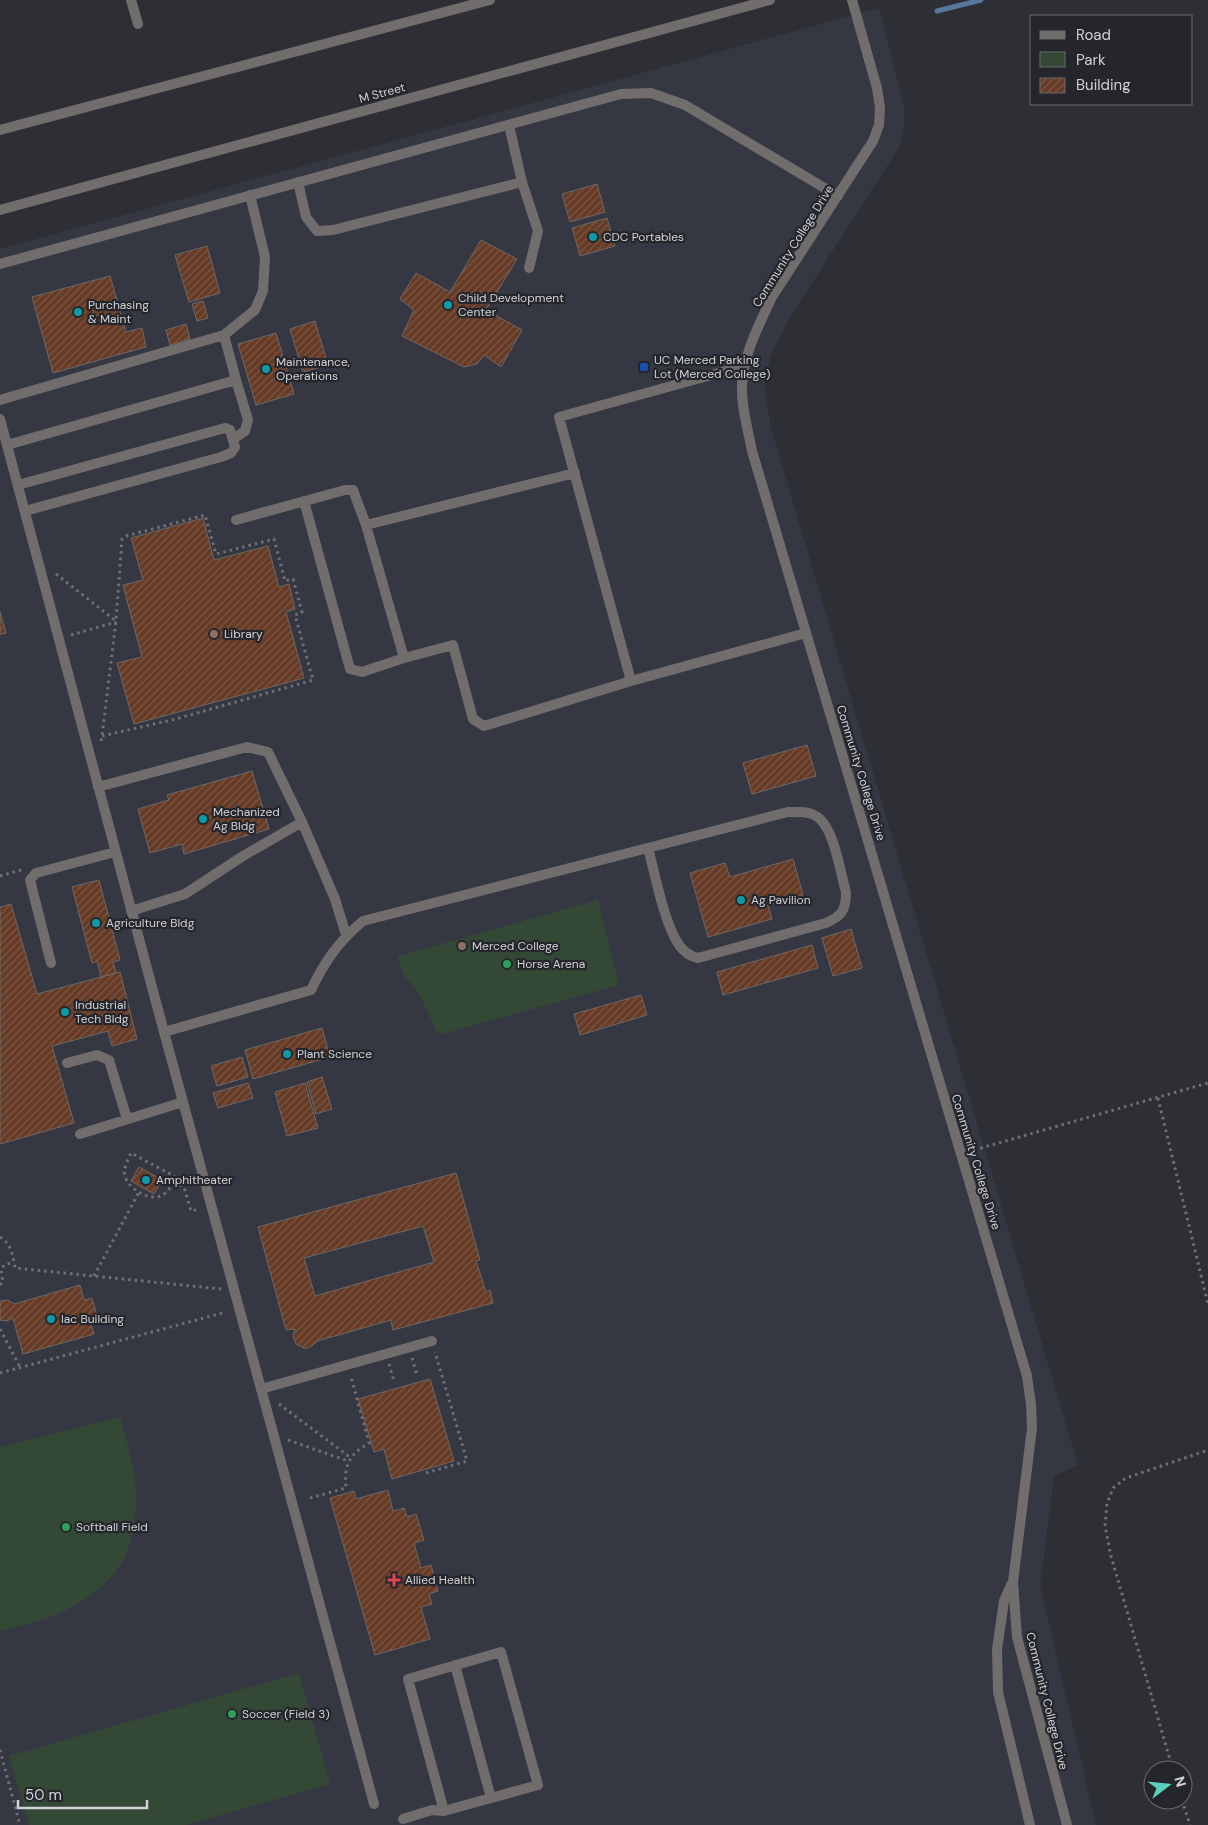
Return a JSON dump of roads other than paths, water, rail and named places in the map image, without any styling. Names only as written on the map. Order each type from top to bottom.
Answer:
[{"type":"street","points":[[131,0],[138,24]]},
{"type":"street","points":[[0,130],[490,0]]},
{"type":"street","name":"M Street","points":[[0,210],[770,0]]},
{"type":"street","name":"Community College Drive","points":[[852,0],[877,88],[880,108],[879,125],[873,141],[772,298],[759,325],[744,366],[742,404],[752,451],[1027,1376],[1032,1405],[1032,1428],[1013,1582],[1017,1637],[1067,1825]]},
{"type":"street","points":[[0,264],[621,94],[651,93],[685,105],[838,196]]},
{"type":"street","points":[[509,124],[522,182],[538,231],[529,268]]},
{"type":"street","points":[[298,182],[306,217],[317,231],[333,230],[522,182]]},
{"type":"street","points":[[0,400],[224,335],[255,310],[263,291],[265,256],[250,196]]},
{"type":"street","points":[[224,335],[248,420],[245,431],[234,438]]},
{"type":"street","points":[[631,681],[559,416],[744,366]]},
{"type":"street","points":[[7,445],[236,380]]},
{"type":"street","points":[[0,420],[115,852],[374,1804]]},
{"type":"street","points":[[18,485],[225,428],[230,430],[234,438],[236,448],[231,453],[221,457],[25,511]]},
{"type":"street","points":[[366,526],[574,473]]},
{"type":"street","points":[[236,520],[345,490],[353,490],[366,526],[404,658]]},
{"type":"street","points":[[304,501],[350,669],[362,672],[453,645],[473,719],[484,726],[631,681],[806,633]]},
{"type":"street","points":[[98,787],[247,747],[268,752],[302,822],[335,900],[346,935]]},
{"type":"street","points":[[164,1032],[311,990],[322,965],[346,935],[363,921],[788,812],[804,812],[814,815],[825,824],[830,834],[846,892],[846,902],[839,916],[826,923],[698,958],[690,956],[684,951],[670,928],[648,848]]},
{"type":"street","points":[[131,911],[185,894],[243,856],[302,822]]},
{"type":"street","points":[[51,963],[30,880],[36,873],[115,852]]},
{"type":"street","points":[[67,1063],[97,1055],[109,1060],[127,1120]]},
{"type":"street","points":[[80,1134],[183,1102]]},
{"type":"street","points":[[261,1390],[432,1341]]},
{"type":"street","name":"Community College Drive","points":[[1013,1582],[1004,1601],[997,1648],[998,1692],[1030,1825]]},
{"type":"street","points":[[403,1818],[432,1810],[444,1811],[538,1785],[501,1652],[408,1679],[444,1811]]},
{"type":"street","points":[[455,1665],[491,1798]]},
{"type":"waterway","points":[[937,11],[981,0]]},
{"type":"place","name":"CDC Portables","points":[[593,237]]},
{"type":"place","name":"Child Development Center","points":[[448,305]]},
{"type":"place","name":"Purchasing & Maint","points":[[78,312]]},
{"type":"place","name":"UC Merced Parking Lot (Merced College)","points":[[644,367]]},
{"type":"place","name":"Maintenance, Operations","points":[[266,369]]},
{"type":"place","name":"Library","points":[[214,634]]},
{"type":"place","name":"Mechanized Ag Bldg","points":[[203,819]]},
{"type":"place","name":"Ag Pavilion","points":[[741,900]]},
{"type":"place","name":"Agriculture Bldg","points":[[96,923]]},
{"type":"place","name":"Merced College","points":[[462,946]]},
{"type":"place","name":"Horse Arena","points":[[507,964]]},
{"type":"place","name":"Industrial Tech Bldg","points":[[65,1012]]},
{"type":"place","name":"Plant Science","points":[[287,1054]]},
{"type":"place","name":"Amphitheater","points":[[146,1180]]},
{"type":"place","name":"Iac Building","points":[[51,1319]]},
{"type":"place","name":"Softball Field","points":[[66,1527]]},
{"type":"place","name":"Allied Health","points":[[394,1580]]},
{"type":"place","name":"Soccer (Field 3)","points":[[232,1714]]}]
